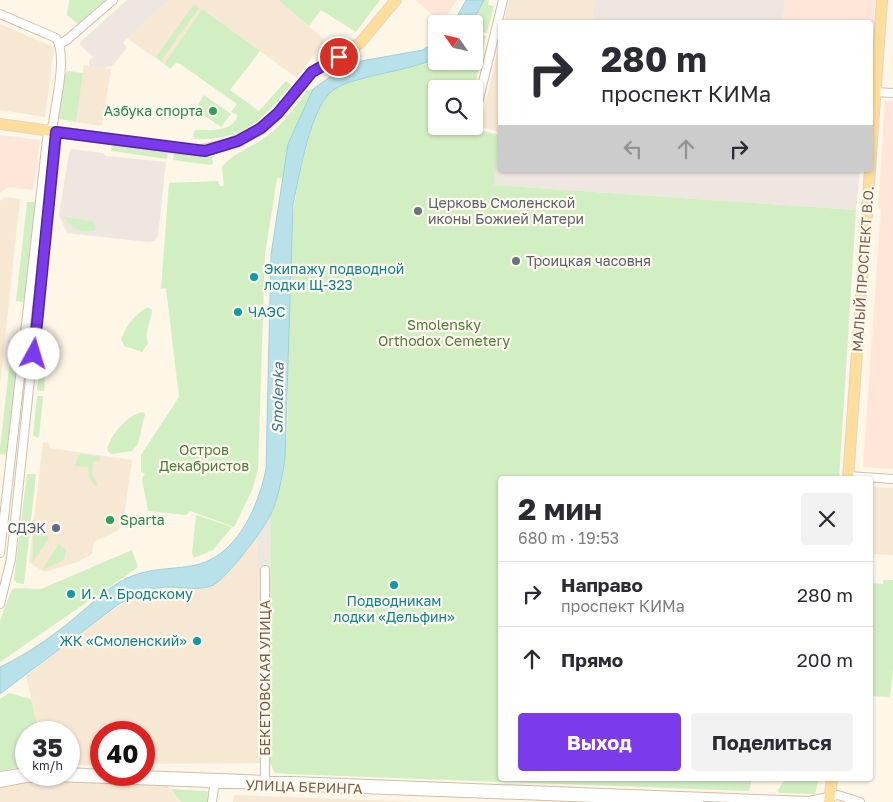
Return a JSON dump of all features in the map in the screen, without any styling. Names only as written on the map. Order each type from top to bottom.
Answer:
[{"type":"main road","points":[[0,124],[213,148],[238,141],[270,122],[312,72],[354,48],[396,0]]},
{"type":"main road","name":"МАЛЫЙ ПРОСПЕКТ В.О.","points":[[879,92],[882,0]]},
{"type":"main road","name":"МАЛЫЙ ПРОСПЕКТ В.О.","points":[[851,476],[879,92],[888,0]]},
{"type":"main road","points":[[0,119],[52,129]]},
{"type":"main road","points":[[826,781],[827,800]]},
{"type":"main road","points":[[827,800],[832,781]]},
{"type":"street","points":[[60,44],[112,0]]},
{"type":"street","points":[[483,81],[502,0]]},
{"type":"street","points":[[0,14],[52,36],[60,44],[62,58],[36,230],[0,553]]},
{"type":"street","points":[[879,92],[893,93]]},
{"type":"street","points":[[0,604],[11,559],[47,231],[52,129]]},
{"type":"street","points":[[36,230],[47,231]]},
{"type":"street","points":[[15,411],[27,412]]},
{"type":"street","points":[[873,478],[893,479]]},
{"type":"street","name":"БЕКЕТОВСКАЯ УЛИЦА","points":[[265,782],[266,570]]},
{"type":"street","points":[[0,776],[15,774]]},
{"type":"street","name":"УЛИЦА БЕРИНГА","points":[[155,776],[214,781]]},
{"type":"street","name":"УЛИЦА БЕРИНГА","points":[[0,783],[37,777],[265,782],[809,800],[827,800],[838,795],[860,802]]},
{"type":"street","points":[[212,802],[214,781]]},
{"type":"street","name":"УЛИЦА БЕРИНГА","points":[[265,782],[699,802]]},
{"type":"shaded area","points":[[127,0],[169,0],[123,42],[127,48],[112,66],[104,68],[89,66],[89,61],[93,57],[80,45],[80,42]]},
{"type":"shaded area","points":[[169,0],[278,0],[325,40],[297,78],[202,9],[164,64],[127,38]]},
{"type":"shaded area","points":[[415,0],[457,0],[447,15],[433,15]]},
{"type":"shaded area","points":[[509,0],[594,0],[592,20],[504,20]]},
{"type":"shaded area","points":[[594,0],[785,0],[783,20],[592,20]]},
{"type":"shaded area","points":[[785,0],[876,0],[873,32],[873,20],[783,20]]},
{"type":"shaded area","points":[[0,24],[54,47],[45,117],[0,110]]},
{"type":"shaded area","points":[[498,49],[498,132],[483,128],[483,114]]},
{"type":"shaded area","points":[[84,65],[111,69],[102,126],[76,122]]},
{"type":"shaded area","points":[[885,101],[893,101],[893,469],[863,467],[881,209],[878,208]]},
{"type":"shaded area","points":[[0,135],[40,140],[33,190],[8,187],[0,193]]},
{"type":"shaded area","points":[[498,142],[498,172],[860,172],[856,210],[494,185]]},
{"type":"shaded area","points":[[71,149],[103,153],[106,156],[166,162],[158,236],[154,241],[148,242],[67,233],[59,215]]},
{"type":"shaded area","points":[[5,197],[20,199],[0,385],[0,201]]},
{"type":"shaded area","points":[[43,442],[49,443],[50,448],[132,460],[123,525],[117,531],[94,542],[92,554],[78,562],[44,572],[29,562]]},
{"type":"shaded area","points":[[873,487],[893,488],[893,555],[873,554]]},
{"type":"shaded area","points":[[271,515],[271,626],[265,626],[265,568],[256,568],[257,534]]},
{"type":"shaded area","points":[[257,534],[256,568],[266,568],[265,626],[271,626],[270,763],[155,764],[155,721],[90,721],[90,765],[80,765],[80,721],[36,721],[26,676],[73,638],[138,593],[171,587],[192,589],[211,586],[228,572]]},
{"type":"shaded area","points":[[80,781],[90,782],[90,786],[167,785],[181,802],[0,802],[0,788],[15,784],[15,786],[80,786]]},
{"type":"shaded area","points":[[234,795],[421,802],[233,802]]},
{"type":"green space","points":[[69,0],[105,0],[78,24],[67,15]]},
{"type":"green space","points":[[278,0],[380,0],[356,32],[321,10],[309,26]]},
{"type":"green space","name":"Smolensky Orthodox Cemetery","points":[[484,0],[489,0],[488,5],[494,6],[487,33],[483,32],[483,15],[476,15]]},
{"type":"green space","points":[[194,4],[199,8],[161,61],[156,57]]},
{"type":"green space","points":[[202,9],[260,51],[230,90],[259,111],[286,81],[291,85],[261,118],[250,126],[239,132],[212,139],[195,139],[193,135],[195,130],[220,129],[230,125],[238,115],[231,112],[237,104],[177,62],[170,69],[164,64]]},
{"type":"green space","name":"Smolensky Orthodox Cemetery","points":[[486,35],[483,49],[483,36]]},
{"type":"green space","name":"Smolensky Orthodox Cemetery","points":[[428,61],[428,70],[478,70],[476,80],[428,80],[428,135],[483,135],[483,131],[498,135],[494,185],[856,210],[839,476],[498,476],[498,781],[752,781],[749,791],[288,774],[275,773],[270,763],[271,515],[286,447],[291,233],[299,176],[316,114],[327,96],[337,87],[349,81]]},
{"type":"green space","points":[[68,71],[83,73],[76,122],[58,117],[65,74]]},
{"type":"green space","name":"Остров Декабристов","points":[[313,89],[288,144],[283,178],[277,178],[265,254],[258,469],[253,488],[234,527],[190,511],[186,515],[148,511],[142,479],[145,474],[141,472],[141,455],[179,397],[166,288],[161,289],[169,183],[218,181],[220,186],[224,186],[222,167],[243,150],[260,141],[278,127],[307,90]]},
{"type":"green space","name":"Азбука спорта","points":[[204,95],[231,114],[221,127],[195,109]]},
{"type":"green space","points":[[112,144],[168,151],[167,159],[111,151]]},
{"type":"green space","points":[[174,152],[212,157],[213,163],[211,165],[173,160]]},
{"type":"green space","points":[[27,202],[36,202],[24,302],[16,301]]},
{"type":"green space","points":[[64,217],[93,221],[97,230],[82,231],[70,225]]},
{"type":"green space","points":[[40,234],[41,235],[20,407]]},
{"type":"green space","points":[[148,307],[152,310],[147,331],[148,343],[142,352],[124,346],[121,339],[125,329],[135,317]]},
{"type":"green space","points":[[43,337],[49,339],[44,391],[37,390]]},
{"type":"green space","points":[[12,342],[20,343],[8,455],[0,454],[0,448]]},
{"type":"green space","points":[[37,396],[43,396],[39,438],[33,436]]},
{"type":"green space","points":[[143,412],[145,414],[138,444],[132,451],[111,454],[107,450],[115,432],[125,421]]},
{"type":"green space","points":[[80,454],[100,457],[100,462],[93,461],[92,474],[97,483],[96,486],[89,478],[88,467],[75,466]]},
{"type":"green space","points":[[27,474],[36,474],[24,584],[17,583],[14,579]]},
{"type":"green space","points":[[196,515],[232,527],[213,550],[194,558],[192,553]]},
{"type":"green space","points":[[34,530],[45,531],[49,538],[32,563]]},
{"type":"green space","points":[[59,544],[66,550],[64,560],[42,570]]},
{"type":"green space","points":[[132,550],[138,567],[0,662],[0,621],[11,591],[15,588],[41,589]]},
{"type":"green space","points":[[883,580],[893,580],[893,669],[890,697],[873,696],[873,583],[883,584]]},
{"type":"green space","points":[[9,693],[31,699],[36,721],[15,721],[15,768],[0,771],[0,699]]},
{"type":"green space","points":[[784,781],[818,781],[815,794],[779,793],[778,790]]},
{"type":"green space","points":[[171,789],[208,792],[207,802],[181,802]]},
{"type":"water","points":[[466,0],[484,0],[476,15],[458,15]]},
{"type":"water","name":"Smolenka","points":[[428,46],[428,61],[338,87],[327,96],[315,118],[293,205],[285,458],[276,500],[271,514],[261,530],[244,554],[217,583],[201,588],[159,588],[145,591],[132,597],[119,604],[0,694],[0,667],[44,641],[114,586],[127,578],[145,572],[191,566],[207,561],[221,553],[232,543],[242,529],[251,515],[257,500],[266,469],[271,255],[288,144],[313,89],[336,73],[361,61],[423,50]]},
{"type":"place","name":"Азбука спорта","points":[[213,111]]},
{"type":"place","name":"Церковь Смоленской иконы Божией Матери","points":[[418,211]]},
{"type":"place","name":"Троицкая часовня","points":[[516,261]]},
{"type":"place","name":"Экипажу подводной лодки Щ-323","points":[[254,277]]},
{"type":"place","name":"ЧАЭС","points":[[238,312]]},
{"type":"place","name":"Sparta","points":[[110,520]]},
{"type":"place","name":"СДЭК","points":[[56,528]]},
{"type":"place","name":"Подводникам лодки «Дельфин»","points":[[394,585]]},
{"type":"place","name":"И. А. Бродскому","points":[[71,594]]},
{"type":"place","name":"ЖК «Смоленский»","points":[[197,641]]},
{"type":"route","points":[[34,354],[56,132],[205,151],[238,141],[270,122],[312,72],[324,63],[339,57]]}]
